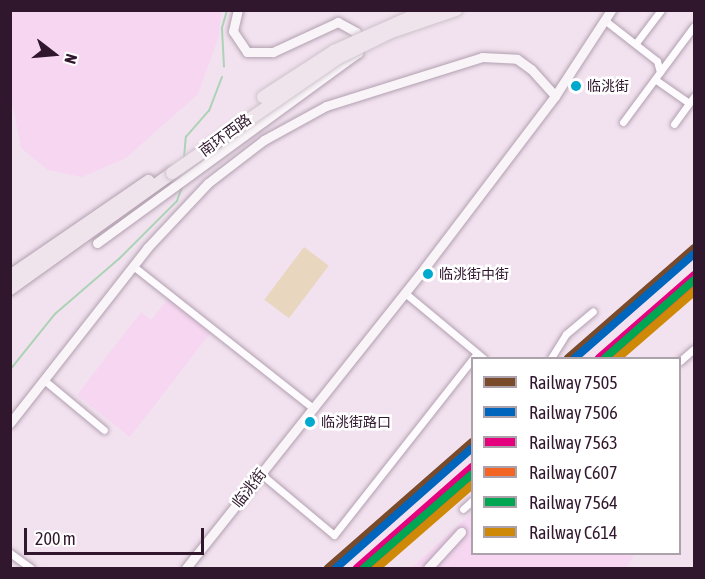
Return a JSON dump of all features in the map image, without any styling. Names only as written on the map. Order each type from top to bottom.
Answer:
[{"type":"highway","name":"南环西路","points":[[10,289],[172,169],[285,81],[334,51],[426,10]]},
{"type":"highway","name":"南环西路","points":[[10,276],[338,58],[391,32],[456,10]]},
{"type":"street","points":[[97,243],[202,165],[354,59],[360,46],[356,32],[338,22],[273,52],[256,55],[235,39],[233,22],[238,10]]},
{"type":"street","name":"临洮街","points":[[186,568],[405,293],[555,96],[607,22],[611,10]]},
{"type":"street","points":[[636,43],[661,10]]},
{"type":"street","points":[[607,22],[657,61],[660,72]]},
{"type":"street","points":[[622,122],[656,80],[694,26]]},
{"type":"street","points":[[10,423],[133,266],[208,183],[264,140],[326,106],[482,57],[500,55],[531,69],[555,96]]},
{"type":"street","points":[[656,80],[689,103]]},
{"type":"street","points":[[674,124],[694,96]]},
{"type":"street","points":[[133,266],[313,408]]},
{"type":"street","points":[[405,293],[482,357]]},
{"type":"street","points":[[552,357],[566,334],[593,311]]},
{"type":"street","points":[[681,360],[694,349]]},
{"type":"street","points":[[474,357],[477,353]]},
{"type":"street","points":[[261,474],[334,535],[471,361]]},
{"type":"street","points":[[44,380],[104,430]]},
{"type":"street","points":[[463,509],[471,502]]},
{"type":"street","points":[[428,568],[460,532]]},
{"type":"street","points":[[10,553],[31,568]]},
{"type":"shaded area","points":[[11,11],[221,11],[219,36],[198,94],[126,158],[82,177],[48,170],[21,148],[11,97]]},
{"type":"shaded area","points":[[304,247],[329,266],[289,318],[264,300]]},
{"type":"shaded area","points":[[168,299],[211,332],[130,437],[77,395],[141,312],[151,320]]},
{"type":"shaded area","points":[[471,514],[471,555],[634,555],[628,566],[618,568],[411,568]]},
{"type":"waterway","points":[[224,67],[222,28],[227,10]]},
{"type":"waterway","points":[[184,158],[186,137],[209,111],[222,77]]},
{"type":"waterway","points":[[10,370],[55,314],[119,259],[177,201],[182,187]]},
{"type":"rail line","name":"7505","points":[[569,357],[694,248]]},
{"type":"rail line","name":"7506","points":[[576,357],[694,254]]},
{"type":"rail line","name":"7563","points":[[600,357],[694,275]]},
{"type":"rail line","name":"7564","points":[[606,357],[694,280]]},
{"type":"rail line","name":"C607","points":[[613,357],[694,287]]},
{"type":"rail line","name":"C614","points":[[619,357],[694,292]]},
{"type":"rail line","name":"7505","points":[[328,568],[471,443]]},
{"type":"rail line","name":"7506","points":[[336,568],[471,449]]},
{"type":"rail line","name":"7563","points":[[357,568],[471,468]]},
{"type":"rail line","name":"7564","points":[[364,568],[471,475]]},
{"type":"rail line","name":"C607","points":[[370,568],[471,480]]},
{"type":"rail line","name":"C614","points":[[377,568],[471,486]]},
{"type":"place","name":"临洮街","points":[[576,86]]},
{"type":"place","name":"临洮街中街","points":[[428,274]]},
{"type":"place","name":"临洮街路口","points":[[310,422]]}]
